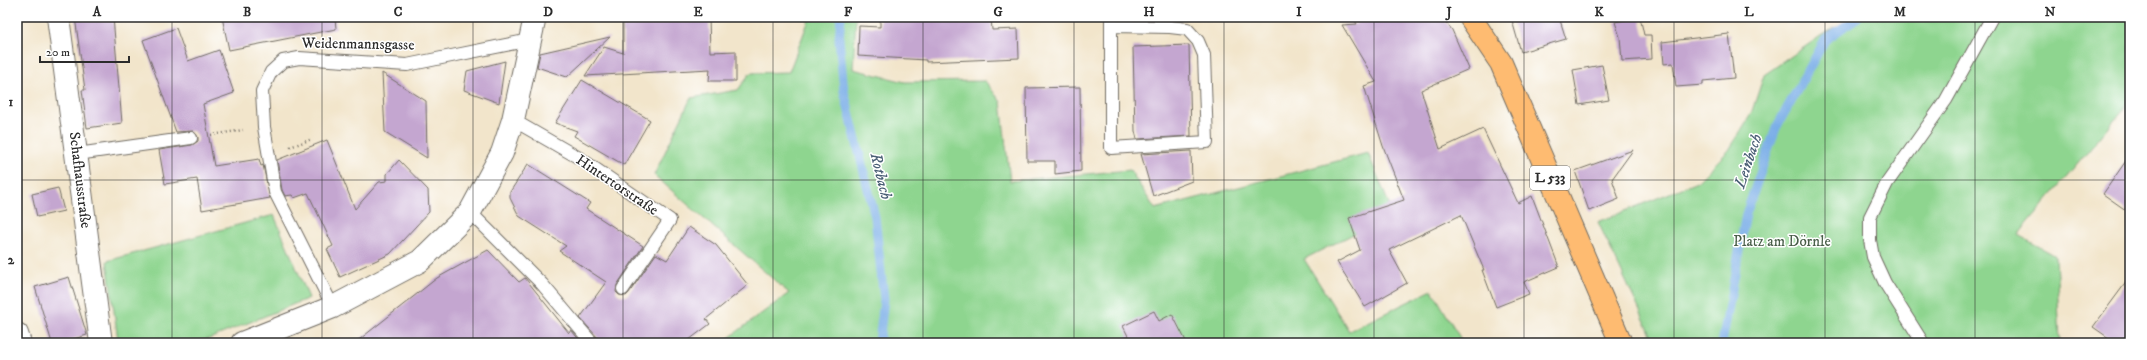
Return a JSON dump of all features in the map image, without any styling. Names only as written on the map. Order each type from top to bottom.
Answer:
[{"type":"main road","name":"L 533","points":[[1470,17],[1501,63],[1621,343]]},
{"type":"street","name":"Schafhausstraße","points":[[58,17],[101,343]]},
{"type":"street","points":[[242,343],[333,307],[420,261],[470,212],[502,153],[513,120],[535,17]]},
{"type":"street","points":[[17,334],[20,343]]},
{"type":"lane","points":[[1923,343],[1885,283],[1873,257],[1870,240],[1870,217],[1887,183],[1946,100],[1992,17]]},
{"type":"lane","points":[[1111,22],[1170,26],[1187,29],[1198,41],[1204,55],[1207,142],[1111,148],[1111,22]]},
{"type":"lane","name":"Weidenmannsgasse","points":[[333,307],[275,192],[264,126],[262,91],[271,72],[283,61],[299,58],[407,65],[530,40]]},
{"type":"lane","name":"Hintertorstraße","points":[[513,120],[581,159],[670,220],[622,289]]},
{"type":"lane","points":[[77,154],[191,138]]},
{"type":"lane","points":[[470,212],[542,284],[592,343]]},
{"type":"path","points":[[191,138],[264,126]]},
{"type":"green space","points":[[810,17],[856,17],[853,69],[905,82],[985,81],[1001,102],[1010,181],[1130,170],[1155,209],[1368,153],[1393,214],[1304,259],[1349,331],[1432,290],[1463,343],[722,343],[789,293],[654,175],[691,98],[738,90],[750,73],[789,72]]},
{"type":"green space","name":"Platz am Dörnle","points":[[1855,17],[2130,17],[2130,97],[2123,110],[2018,235],[2056,256],[2060,343],[1655,343],[1598,222],[1697,182],[1729,150],[1751,114],[1764,75],[1822,35]]},
{"type":"green space","points":[[274,215],[309,298],[209,339],[179,343],[130,343],[118,340],[107,261]]},
{"type":"building","points":[[75,17],[113,17],[122,123],[87,128],[82,90],[85,90]]},
{"type":"building","points":[[222,17],[335,17],[336,29],[229,50]]},
{"type":"building","points":[[623,17],[709,17],[710,52],[736,51],[736,81],[709,81],[710,69],[585,76],[604,47],[623,53]]},
{"type":"building","points":[[880,17],[991,17],[992,30],[1018,29],[1019,58],[926,62],[926,60],[858,56],[859,26],[880,27]]},
{"type":"building","points":[[1353,17],[1442,17],[1452,30],[1469,69],[1421,90],[1440,149],[1483,129],[1518,203],[1532,196],[1559,267],[1524,282],[1529,294],[1496,307],[1482,270],[1484,270],[1461,215],[1389,250],[1407,283],[1365,307],[1337,262],[1360,250],[1349,218],[1404,200],[1383,146],[1364,86],[1376,82],[1342,25],[1357,24]]},
{"type":"building","points":[[1511,17],[1559,17],[1566,39],[1521,52]]},
{"type":"building","points":[[1640,17],[1644,35],[1651,35],[1652,59],[1622,61],[1620,37],[1615,22]]},
{"type":"building","points":[[176,28],[188,61],[219,50],[234,93],[203,104],[214,166],[259,159],[261,166],[263,165],[270,198],[202,210],[197,179],[165,184],[159,150],[192,145],[198,141],[198,137],[193,131],[176,132],[143,40]]},
{"type":"building","points":[[1729,34],[1734,78],[1703,81],[1703,85],[1676,87],[1673,63],[1664,64],[1662,42]]},
{"type":"building","points":[[610,37],[567,77],[537,67],[540,53]]},
{"type":"building","points":[[1189,45],[1191,136],[1137,139],[1135,131],[1133,47]]},
{"type":"building","points":[[505,61],[499,103],[464,90],[467,71]]},
{"type":"building","points":[[1602,65],[1609,100],[1579,105],[1573,70]]},
{"type":"building","points":[[382,73],[426,101],[427,158],[385,132]]},
{"type":"building","points":[[582,80],[650,120],[624,165],[574,136],[577,131],[555,123]]},
{"type":"building","points":[[1080,87],[1081,171],[1055,174],[1055,161],[1027,161],[1026,88]]},
{"type":"building","points":[[327,140],[355,209],[379,182],[387,181],[387,174],[399,160],[428,190],[429,212],[390,254],[340,277],[327,249],[333,246],[308,193],[294,198],[292,195],[285,196],[282,190],[277,160]]},
{"type":"building","points":[[1633,150],[1612,179],[1619,199],[1589,211],[1575,171]]},
{"type":"building","points":[[1191,151],[1192,181],[1153,196],[1141,154]]},
{"type":"building","points":[[2130,155],[2130,213],[2103,194]]},
{"type":"building","points":[[528,164],[590,203],[586,209],[643,246],[617,285],[616,292],[619,295],[626,296],[629,293],[656,254],[667,260],[689,227],[716,245],[748,285],[706,319],[710,324],[685,343],[599,343],[598,338],[580,318],[606,282],[559,251],[566,246],[519,216],[510,198],[510,192]]},
{"type":"building","points":[[58,188],[64,211],[37,217],[32,194]]},
{"type":"building","points":[[488,250],[519,282],[525,278],[569,333],[571,330],[582,343],[355,343],[437,278]]},
{"type":"building","points":[[69,277],[87,335],[60,343],[52,343],[35,287]]},
{"type":"building","points":[[2130,277],[2130,343],[2116,343],[2093,327]]},
{"type":"building","points":[[1154,311],[1159,321],[1172,314],[1187,343],[1115,343],[1128,336],[1123,326]]},
{"type":"waterway","name":"Rotbach","points":[[841,17],[839,39],[844,91],[875,217],[884,299],[879,343]]},
{"type":"waterway","name":"Leinbach","points":[[1722,343],[1746,214],[1776,128],[1825,40],[1858,17]]}]
